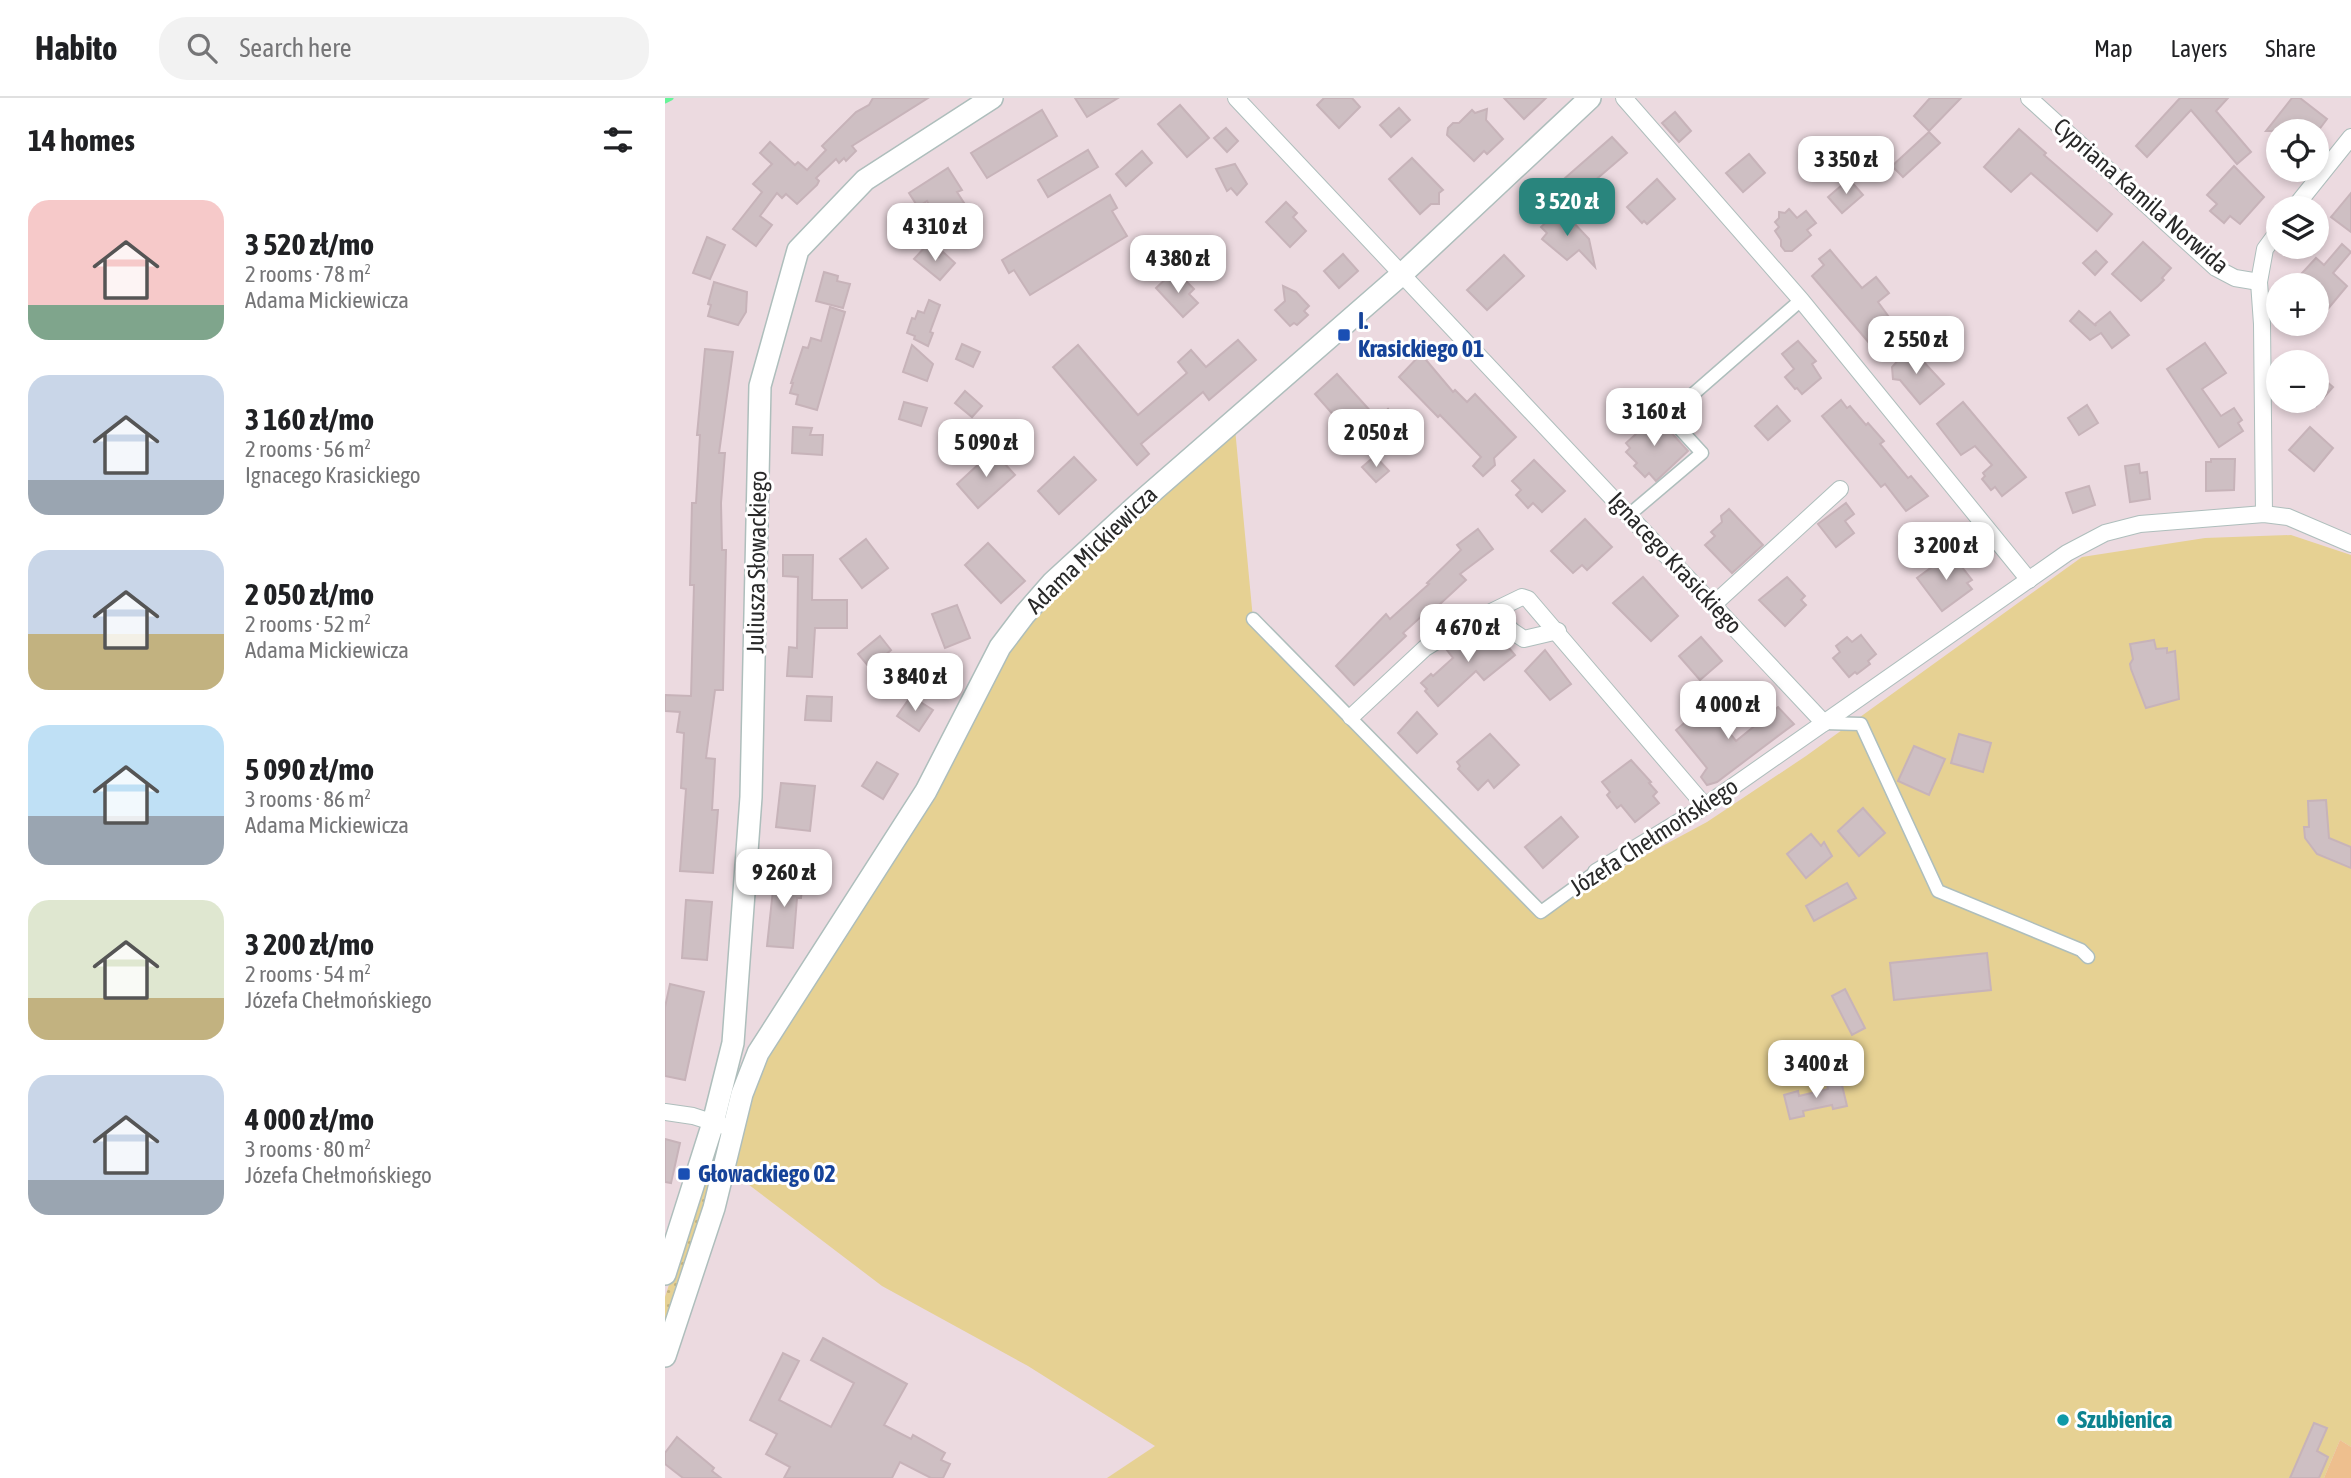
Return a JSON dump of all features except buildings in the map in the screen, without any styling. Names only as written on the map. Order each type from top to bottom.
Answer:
[{"type":"street","name":"Juliusza Słowackiego","points":[[723,1126],[733,1044],[751,776],[761,386],[768,355],[799,250],[808,238],[865,180],[992,98]]},
{"type":"street","name":"Ignacego Krasickiego","points":[[1237,98],[1824,723]]},
{"type":"street","name":"Adama Mickiewicza","points":[[665,1274],[723,1126],[742,1094],[758,1054],[926,791],[1000,648],[1025,614],[1053,582],[1165,479],[1402,274],[1590,98]]},
{"type":"street","points":[[1624,98],[1801,300],[2029,580]]},
{"type":"street","name":"Cypriana Kamila Norwida","points":[[2029,98],[2216,268],[2235,278],[2259,282]]},
{"type":"street","points":[[2304,196],[2351,137]]},
{"type":"street","points":[[2264,514],[2259,282],[2266,248]]},
{"type":"street","points":[[1630,514],[1702,453],[1668,416],[1801,300]]},
{"type":"street","points":[[1714,604],[1840,489]]},
{"type":"street","name":"Józefa Chełmońskiego","points":[[1253,619],[1541,912],[1597,872],[1705,806],[2067,553],[2105,533],[2140,524],[2264,514],[2288,517],[2351,544]]},
{"type":"street","points":[[1351,717],[1425,648],[1458,628],[1522,597],[1528,599],[1557,631],[1705,806]]},
{"type":"street","points":[[1494,611],[1512,631],[1524,639],[1557,631]]},
{"type":"street","points":[[1824,723],[1861,724],[1938,891],[2081,950],[2088,957]]},
{"type":"street","points":[[733,1044],[742,1058],[752,1058],[758,1054]]},
{"type":"street","points":[[665,1112],[693,1116],[723,1126]]},
{"type":"street","name":"Adama Mickiewicza","points":[[665,1356],[714,1208],[723,1126]]},
{"type":"shaded area","points":[[1234,418],[1253,619],[1541,912],[1558,906],[1601,879],[1707,822],[1806,756],[2082,557],[2205,538],[2291,535],[2351,555],[2351,1447],[2340,1440],[2324,1478],[1107,1478],[1155,1446],[1028,1366],[882,1286],[736,1175],[727,1154],[763,1067],[847,925],[1000,647]]},
{"type":"shaded area","points":[[712,1153],[720,1155],[665,1334],[665,1297]]},
{"type":"shaded area","points":[[2340,1440],[2351,1447],[2351,1478],[2324,1478]]},
{"type":"waterway","points":[[665,101],[671,98]]},
{"type":"place","name":"I. Krasickiego 01","points":[[1344,335]]},
{"type":"place","name":"Głowackiego 02","points":[[684,1174]]},
{"type":"place","name":"Szubienica","points":[[2063,1420]]}]
